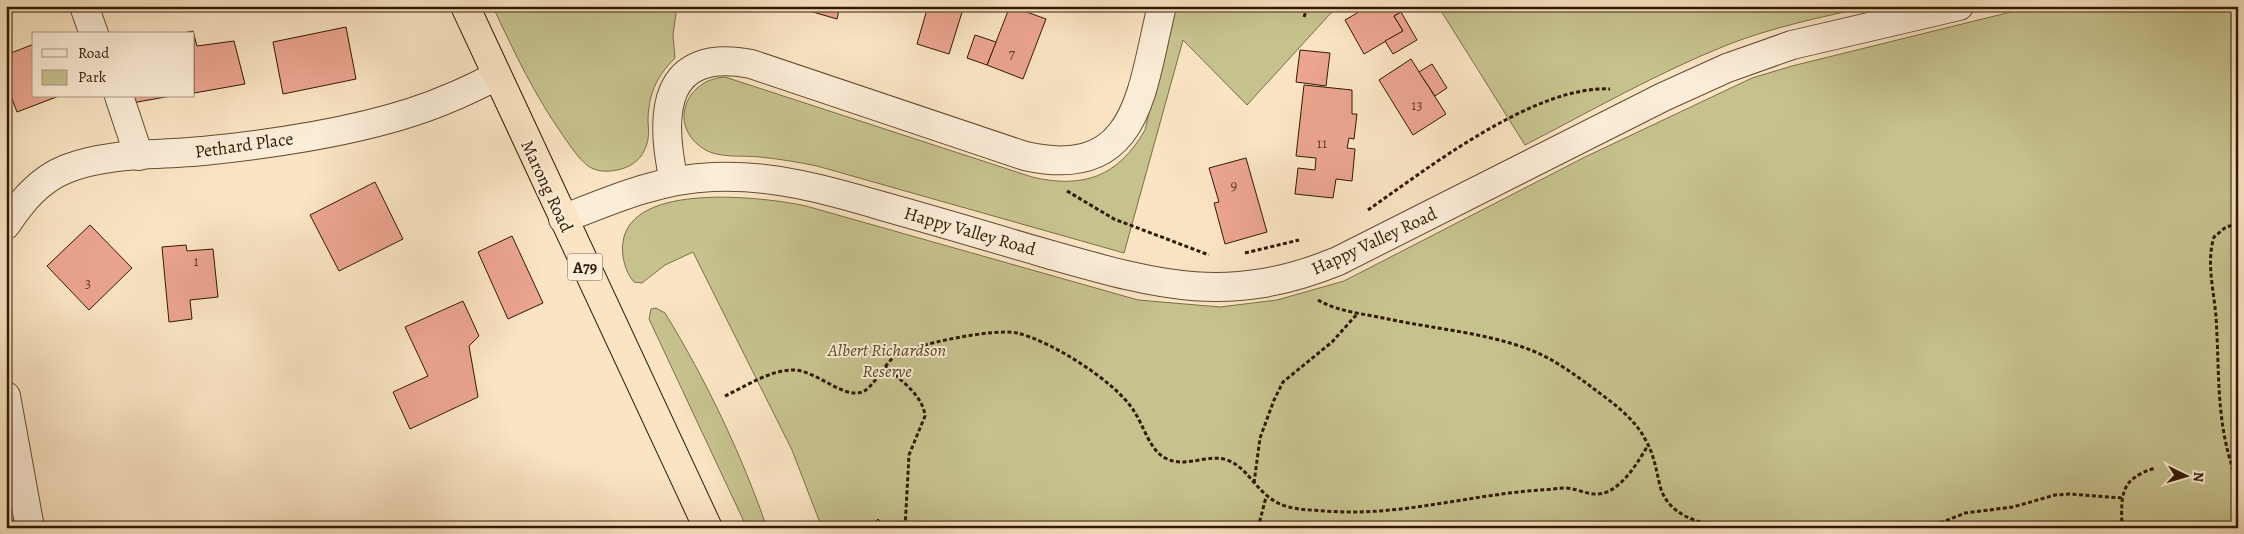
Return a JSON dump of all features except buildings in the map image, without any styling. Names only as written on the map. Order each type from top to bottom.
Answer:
[{"type":"highway","name":"Marong Road","points":[[465,6],[708,528]]},
{"type":"street","points":[[84,6],[93,32]]},
{"type":"street","points":[[674,181],[667,134],[670,100],[674,89],[684,75],[711,61],[751,64],[1037,159],[1065,162],[1094,155],[1107,149],[1125,131],[1134,113],[1162,6]]},
{"type":"street","name":"Happy Valley Road","points":[[563,219],[634,191],[693,178],[734,176],[827,190],[1109,271],[1158,283],[1212,288],[1254,284],[1296,277],[1338,261],[1645,106],[1760,54],[1959,6]]},
{"type":"street","name":"Pethard Place","points":[[6,225],[32,191],[49,178],[66,169],[87,163],[139,156],[262,144],[353,127],[452,98],[497,76]]},
{"type":"street","points":[[120,98],[139,156]]},
{"type":"street","points":[[6,396],[30,528]]},
{"type":"path","points":[[1304,17],[1308,6]]},
{"type":"path","points":[[1366,212],[1444,157],[1520,114],[1577,92],[1613,89]]},
{"type":"path","points":[[1066,191],[1114,219],[1215,257]]},
{"type":"path","points":[[2238,224],[2226,227],[2214,237],[2210,253],[2222,429],[2226,451],[2238,483]]},
{"type":"path","points":[[1241,253],[1306,239]]},
{"type":"path","points":[[1296,277],[1302,286],[1321,302],[1358,312],[1487,338],[1548,358],[1595,389],[1638,428],[1656,464],[1660,487],[1673,508],[1695,521],[1726,528]]},
{"type":"path","points":[[1254,484],[1260,438],[1283,382],[1332,342],[1358,312]]},
{"type":"path","points":[[725,396],[763,378],[793,370],[820,377],[836,388],[853,393],[861,393],[867,389],[885,366],[905,351],[980,334],[1010,332],[1049,344],[1084,366],[1128,403],[1139,419],[1154,450],[1162,456],[1180,462],[1227,460],[1235,464],[1266,497],[1292,508],[1357,514],[1413,508],[1503,493],[1568,488],[1588,495],[1597,494],[1616,486],[1648,445]]},
{"type":"path","points":[[885,366],[918,398],[925,416],[909,455],[905,528]]},
{"type":"path","points":[[2155,468],[2134,476],[2122,498],[2122,526],[2152,524],[2161,528]]},
{"type":"path","points":[[1928,528],[1966,513],[2013,507],[2055,495],[2069,494],[2122,498]]},
{"type":"path","points":[[1258,528],[1266,497]]},
{"type":"path","points":[[2221,528],[2232,526],[2238,522]]},
{"type":"green space","points":[[677,6],[673,35],[675,58],[668,65],[654,87],[648,112],[647,144],[642,155],[636,161],[621,169],[606,171],[591,168],[581,160],[553,121],[534,90],[493,7]]},
{"type":"green space","points":[[1174,6],[1341,6],[1330,14],[1247,105],[1183,40],[1124,253],[817,166],[753,156],[729,156],[707,151],[691,137],[685,126],[686,104],[692,94],[701,85],[725,77],[1032,177],[1067,181],[1083,180],[1098,176],[1111,169],[1123,159],[1145,130]]},
{"type":"green space","points":[[1438,6],[1871,6],[1816,18],[1727,45],[1650,80],[1525,145]]},
{"type":"green space","name":"Albert Richardson Reserve","points":[[2035,6],[2238,6],[2238,528],[822,528],[792,450],[693,252],[665,265],[642,283],[634,282],[623,258],[623,242],[631,223],[649,209],[674,201],[732,197],[787,202],[806,206],[1138,300],[1220,307],[1277,300],[1344,281],[1585,157],[1752,78],[1792,66]]},
{"type":"green space","points":[[656,308],[665,313],[695,364],[746,472],[767,528],[747,528],[649,319],[651,309]]}]
